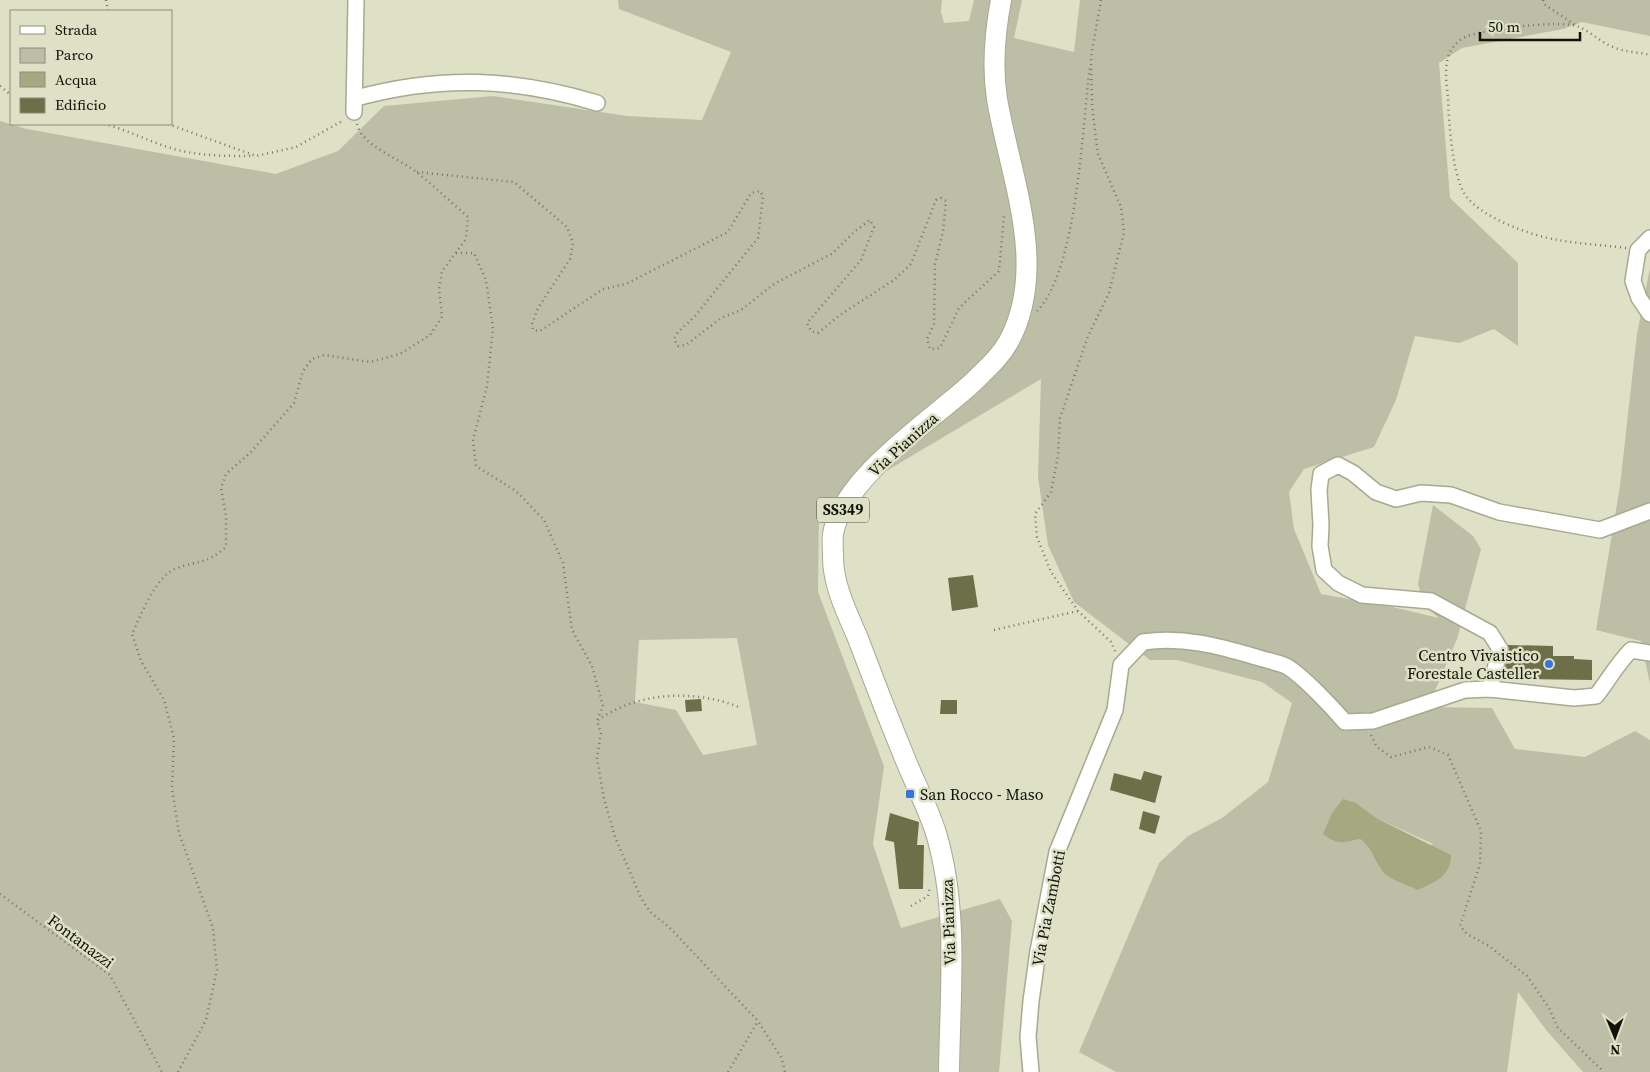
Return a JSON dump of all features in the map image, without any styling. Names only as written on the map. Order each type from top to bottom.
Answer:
[{"type":"main road","name":"Via Pianizza","points":[[949,1072],[952,915],[946,870],[934,829],[844,603],[833,563],[833,532],[848,499],[867,475],[910,433],[949,404],[995,362],[1009,341],[1018,318],[1024,293],[1026,268],[1022,215],[997,97],[995,59],[1001,0]]},
{"type":"street","points":[[356,0],[355,105],[388,89],[422,83],[460,81],[508,83],[545,89],[597,103]]},
{"type":"street","points":[[1650,238],[1638,250],[1633,281],[1639,298],[1650,314]]},
{"type":"street","points":[[1490,689],[1500,649],[1490,633],[1431,601],[1362,595],[1338,583],[1324,570],[1320,546],[1319,490],[1321,474],[1338,465],[1353,473],[1376,492],[1396,499],[1421,493],[1451,495],[1499,512],[1600,530],[1650,511]]},
{"type":"street","points":[[1121,665],[1142,642],[1170,638],[1225,648],[1286,666],[1334,710],[1344,722],[1372,721],[1465,690],[1490,689],[1574,698],[1596,696],[1608,682],[1616,665],[1631,650],[1650,653]]},
{"type":"street","name":"Via Pia Zambotti","points":[[1031,1072],[1028,1037],[1032,1001],[1038,951],[1057,852],[1114,710],[1121,665]]},
{"type":"path","points":[[1034,314],[1047,301],[1068,240],[1077,184],[1091,57],[1101,0]]},
{"type":"path","points":[[1543,0],[1544,4],[1576,26],[1614,48],[1650,55]]},
{"type":"path","points":[[1576,26],[1547,24],[1482,33],[1462,38],[1454,46],[1446,61],[1446,78],[1456,172],[1463,193],[1477,207],[1505,224],[1556,240],[1638,250]]},
{"type":"path","points":[[1091,57],[1092,106],[1098,154],[1120,207],[1124,232],[1109,293],[1088,336],[1060,418],[1058,456],[1051,492],[1035,514],[1037,537],[1051,572],[1078,611],[1111,642],[1121,665]]},
{"type":"path","points":[[0,86],[10,94]]},
{"type":"path","points":[[108,125],[175,149],[213,155],[256,156],[296,147],[332,128],[355,105]]},
{"type":"path","points":[[178,1072],[206,1020],[217,970],[213,928],[179,833],[172,789],[174,738],[164,700],[141,661],[132,634],[153,590],[175,568],[202,563],[213,558],[226,547],[226,516],[221,488],[226,474],[250,452],[294,403],[303,371],[312,359],[324,356],[370,362],[400,354],[430,335],[442,318],[439,289],[442,271],[466,239],[468,217],[417,172],[369,142],[358,129],[355,105]]},
{"type":"path","points":[[171,125],[256,156]]},
{"type":"path","points":[[417,172],[514,182],[566,227],[573,243],[570,258],[538,308],[532,324],[533,330],[540,331],[603,289],[626,284],[728,232],[751,193],[760,191],[763,196],[758,238],[696,316],[678,332],[674,339],[678,346],[686,345],[721,318],[741,310],[774,284],[833,253],[854,232],[870,220],[874,227],[861,260],[807,323],[811,331],[818,332],[840,315],[894,280],[911,264],[936,200],[941,198],[946,201],[943,232],[935,264],[934,324],[927,339],[930,349],[940,348],[959,308],[999,271],[1005,212]]},
{"type":"path","points":[[456,253],[474,253],[486,280],[493,328],[487,386],[473,440],[476,466],[516,491],[544,520],[563,563],[572,630],[592,666],[603,706],[597,721],[601,733],[597,758],[604,799],[615,837],[641,898],[650,912],[669,927],[690,952],[758,1021],[782,1060],[785,1072]]},
{"type":"path","points":[[994,630],[1078,611]]},
{"type":"path","points":[[597,721],[616,708],[647,699],[688,696],[726,702],[739,707]]},
{"type":"path","points":[[1372,721],[1370,733],[1377,747],[1391,757],[1429,747],[1448,755],[1481,831],[1480,864],[1460,926],[1467,934],[1489,946],[1527,976],[1549,1008],[1558,1028],[1604,1072]]},
{"type":"path","name":"Fontanazzi","points":[[0,894],[110,975],[162,1072]]},
{"type":"path","points":[[728,1072],[758,1021]]},
{"type":"green space","points":[[618,0],[942,0],[941,12],[944,23],[969,21],[974,0],[1022,0],[1014,38],[1074,52],[1080,0],[1650,0],[1650,36],[1582,22],[1563,29],[1462,48],[1439,63],[1450,198],[1518,263],[1518,346],[1494,329],[1459,343],[1415,336],[1396,400],[1374,447],[1304,469],[1289,492],[1294,529],[1321,594],[1388,606],[1439,618],[1424,606],[1418,584],[1433,505],[1473,536],[1481,549],[1457,639],[1428,707],[1492,708],[1515,749],[1585,757],[1635,731],[1650,740],[1650,1072],[1583,1072],[1547,1031],[1518,992],[1507,1072],[1116,1072],[1079,1052],[1159,863],[1188,836],[1222,818],[1268,782],[1292,703],[1262,682],[1177,660],[1150,660],[1074,602],[1048,545],[1038,477],[1041,379],[819,511],[818,592],[884,766],[873,844],[901,928],[1000,899],[1012,921],[999,1072],[0,1072],[0,121],[27,129],[276,174],[338,151],[384,106],[493,96],[627,116],[702,120],[731,52],[619,9]],"holes":[[[737,638],[757,745],[703,755],[676,710],[635,702],[639,640]],[[1356,803],[1378,819],[1433,844],[1380,869],[1370,847],[1360,839],[1341,842],[1333,840],[1324,834]]]},
{"type":"green space","points":[[1650,268],[1650,684],[1641,641],[1596,630],[1620,486],[1637,334]]},
{"type":"water","points":[[1343,799],[1356,803],[1378,819],[1451,855],[1445,873],[1436,881],[1418,890],[1387,876],[1380,868],[1370,849],[1360,839],[1340,842],[1328,838],[1323,834],[1332,813]]},
{"type":"building","points":[[973,575],[978,607],[952,611],[948,578]]},
{"type":"building","name":"Centro Vivaistico Forestale Casteller","points":[[1508,645],[1553,646],[1553,656],[1574,656],[1574,659],[1592,660],[1592,680],[1520,679],[1520,669],[1505,669]]},
{"type":"building","points":[[701,699],[702,711],[686,712],[685,700]]},
{"type":"building","points":[[941,700],[957,700],[957,714],[940,714]]},
{"type":"building","points":[[1144,771],[1162,776],[1155,803],[1110,790],[1114,773],[1141,780]]},
{"type":"building","points":[[1143,811],[1160,816],[1155,834],[1139,829]]},
{"type":"building","points":[[890,813],[919,822],[917,845],[924,845],[923,889],[899,889],[894,842],[885,840]]},
{"type":"place","name":"Centro Vivaistico Forestale Casteller","points":[[1549,664]]},
{"type":"place","name":"San Rocco - Maso","points":[[910,794]]}]
